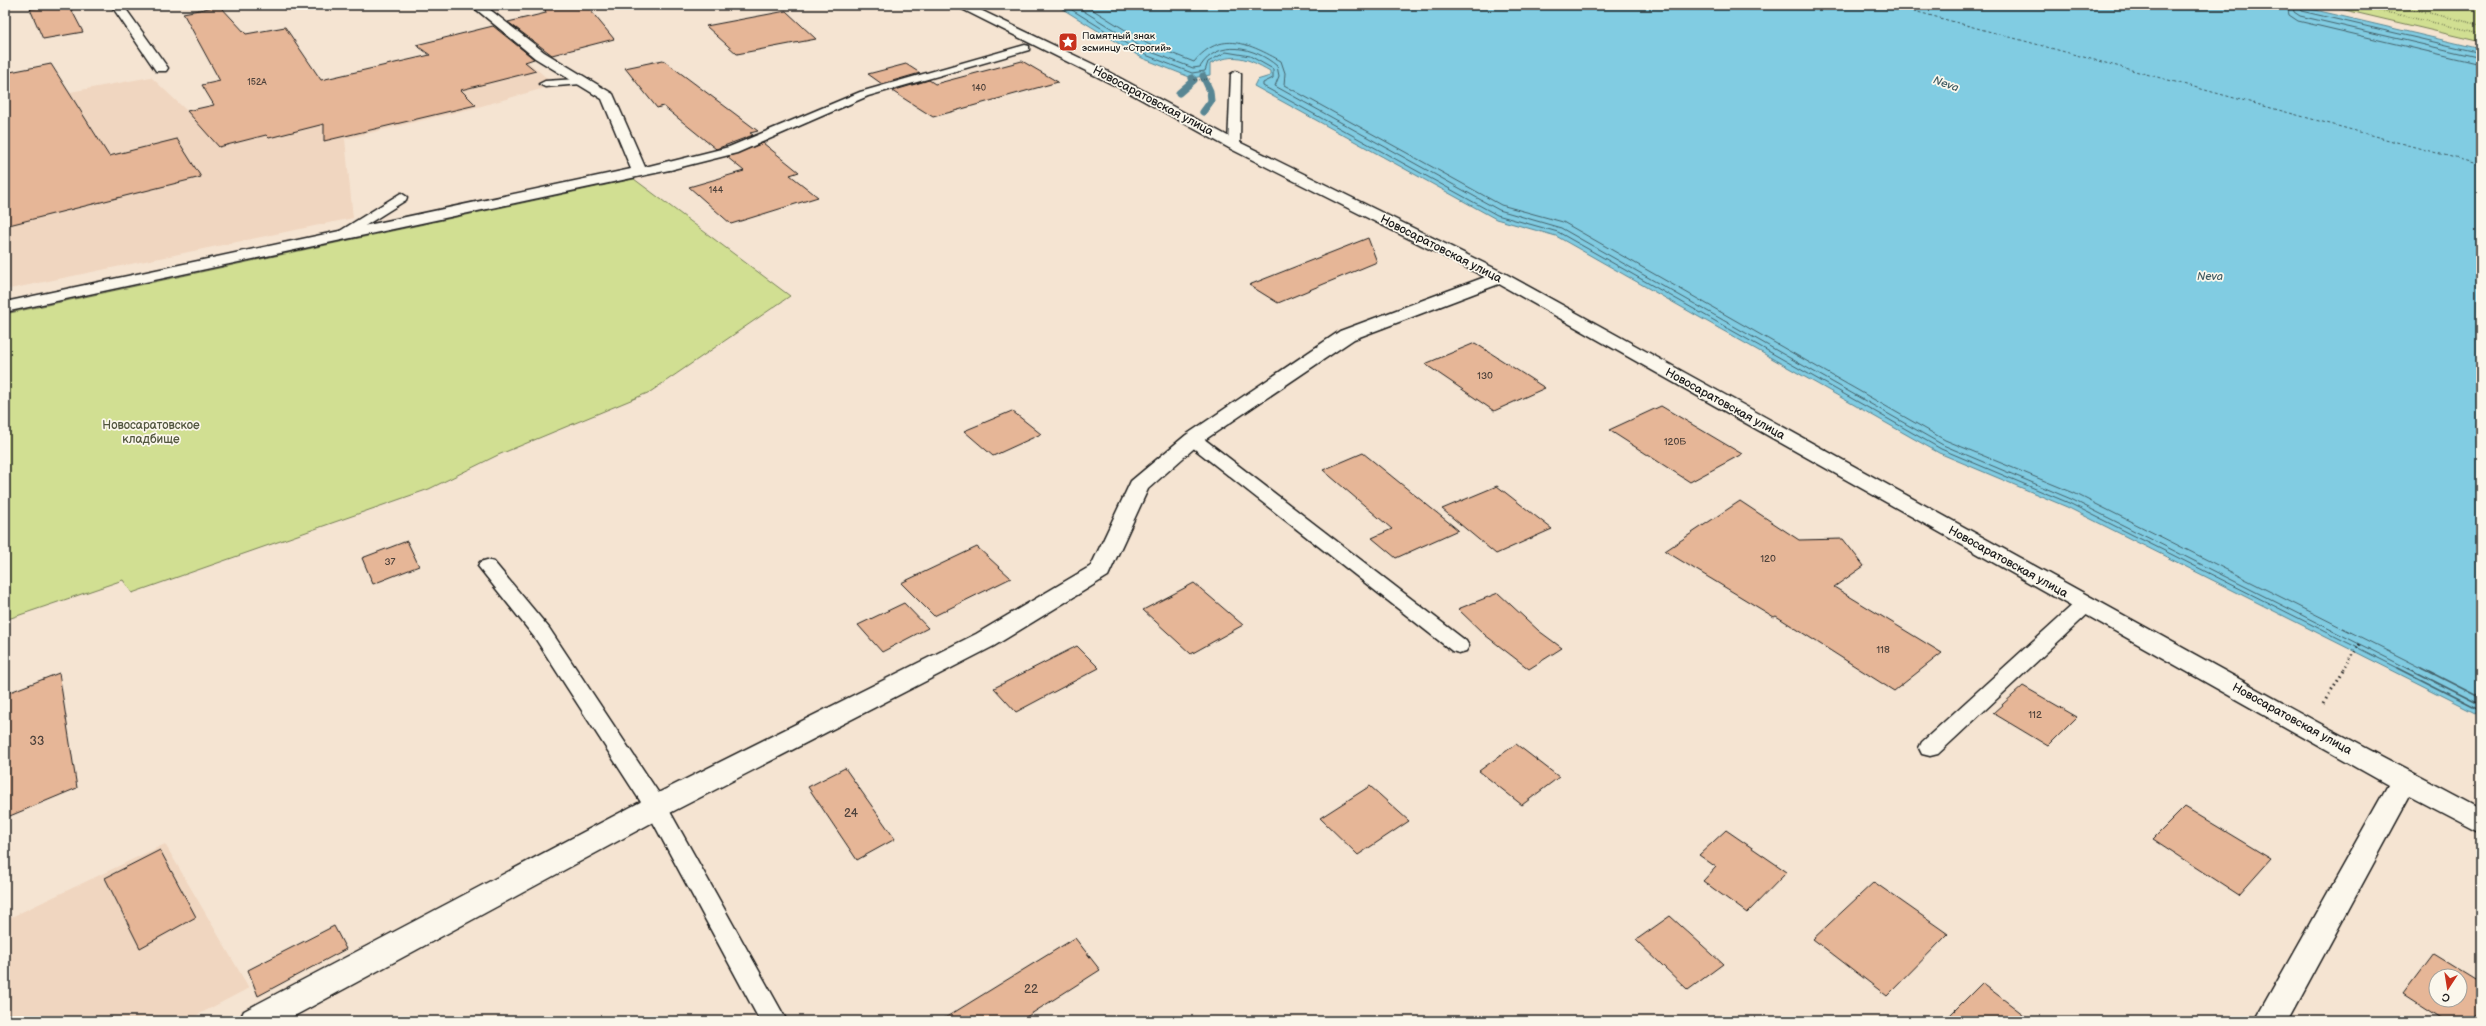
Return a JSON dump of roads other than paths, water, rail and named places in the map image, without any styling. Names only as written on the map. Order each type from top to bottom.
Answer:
[{"type":"street","points":[[117,5],[161,68]]},
{"type":"street","points":[[476,5],[511,34],[577,82],[608,97],[640,173]]},
{"type":"street","name":"Новосаратовская улица","points":[[960,5],[1042,43],[1192,121],[1234,145],[1500,278],[2308,729],[2481,822]]},
{"type":"street","points":[[5,307],[669,166]]},
{"type":"street","points":[[255,1021],[656,807],[985,640],[1100,571],[1139,486],[1193,439],[1347,335],[1500,278]]},
{"type":"street","points":[[2270,1021],[2405,780]]},
{"type":"lane","points":[[669,166],[734,150],[864,94],[1025,48]]},
{"type":"lane","points":[[1234,145],[1236,74]]},
{"type":"lane","points":[[546,84],[577,82]]},
{"type":"lane","points":[[339,236],[401,197]]},
{"type":"lane","points":[[1193,439],[1459,646]]},
{"type":"lane","points":[[487,566],[542,633],[656,807],[774,1021]]},
{"type":"lane","points":[[1930,748],[2085,604]]},
{"type":"water","name":"Neva","points":[[1056,5],[2294,5],[2481,49],[2481,715],[2067,507],[1939,453],[1556,236],[1496,219],[1254,86],[1257,80],[1270,76],[1270,71],[1254,63],[1240,58],[1226,58],[1210,64],[1210,75],[1192,78],[1142,58]]},
{"type":"waterway","points":[[1203,76],[1210,91],[1211,101],[1203,112]]},
{"type":"waterway","points":[[1179,93],[1194,80],[1192,78]]},
{"type":"place","name":"Памятный знак эсминцу «Строгий»","points":[[1068,42]]},
{"type":"park label","name":"Новосаратовское кладбище","points":[[151,432]]}]
